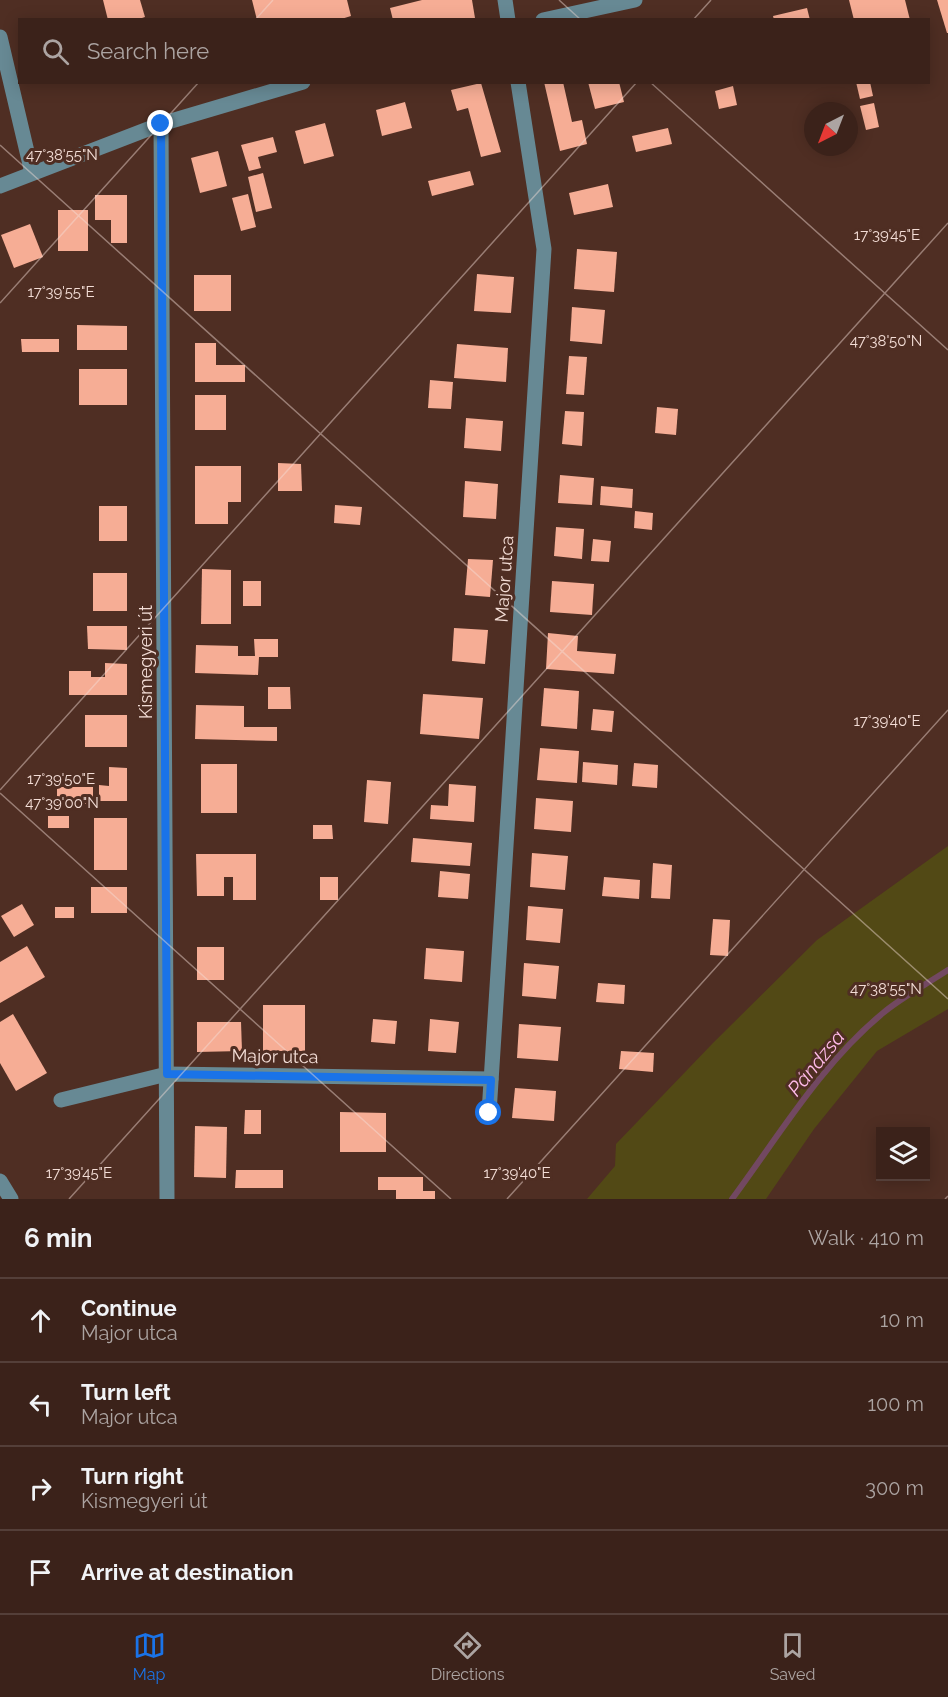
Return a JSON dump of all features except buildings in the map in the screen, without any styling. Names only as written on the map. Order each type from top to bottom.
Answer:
[{"type":"street","points":[[505,0],[508,18]]},
{"type":"street","points":[[552,18],[635,0]]},
{"type":"street","points":[[0,37],[32,173]]},
{"type":"street","points":[[0,186],[161,124],[296,84]]},
{"type":"street","name":"Major utca","points":[[489,1113],[544,249],[518,84]]},
{"type":"street","name":"Kismegyeri út","points":[[161,124],[167,1199]]},
{"type":"street","name":"Major utca","points":[[61,1100],[167,1074],[491,1080]]},
{"type":"street","points":[[0,1181],[11,1199]]},
{"type":"shaded area","points":[[948,846],[948,1009],[877,1051],[814,1129],[766,1199],[587,1199],[615,1166],[616,1144],[817,940]]},
{"type":"waterway","name":"Pándzsa","points":[[732,1199],[802,1102],[840,1054],[890,1007],[948,970]]},
{"type":"route","points":[[161,124],[167,1074],[491,1080],[489,1113]]}]
